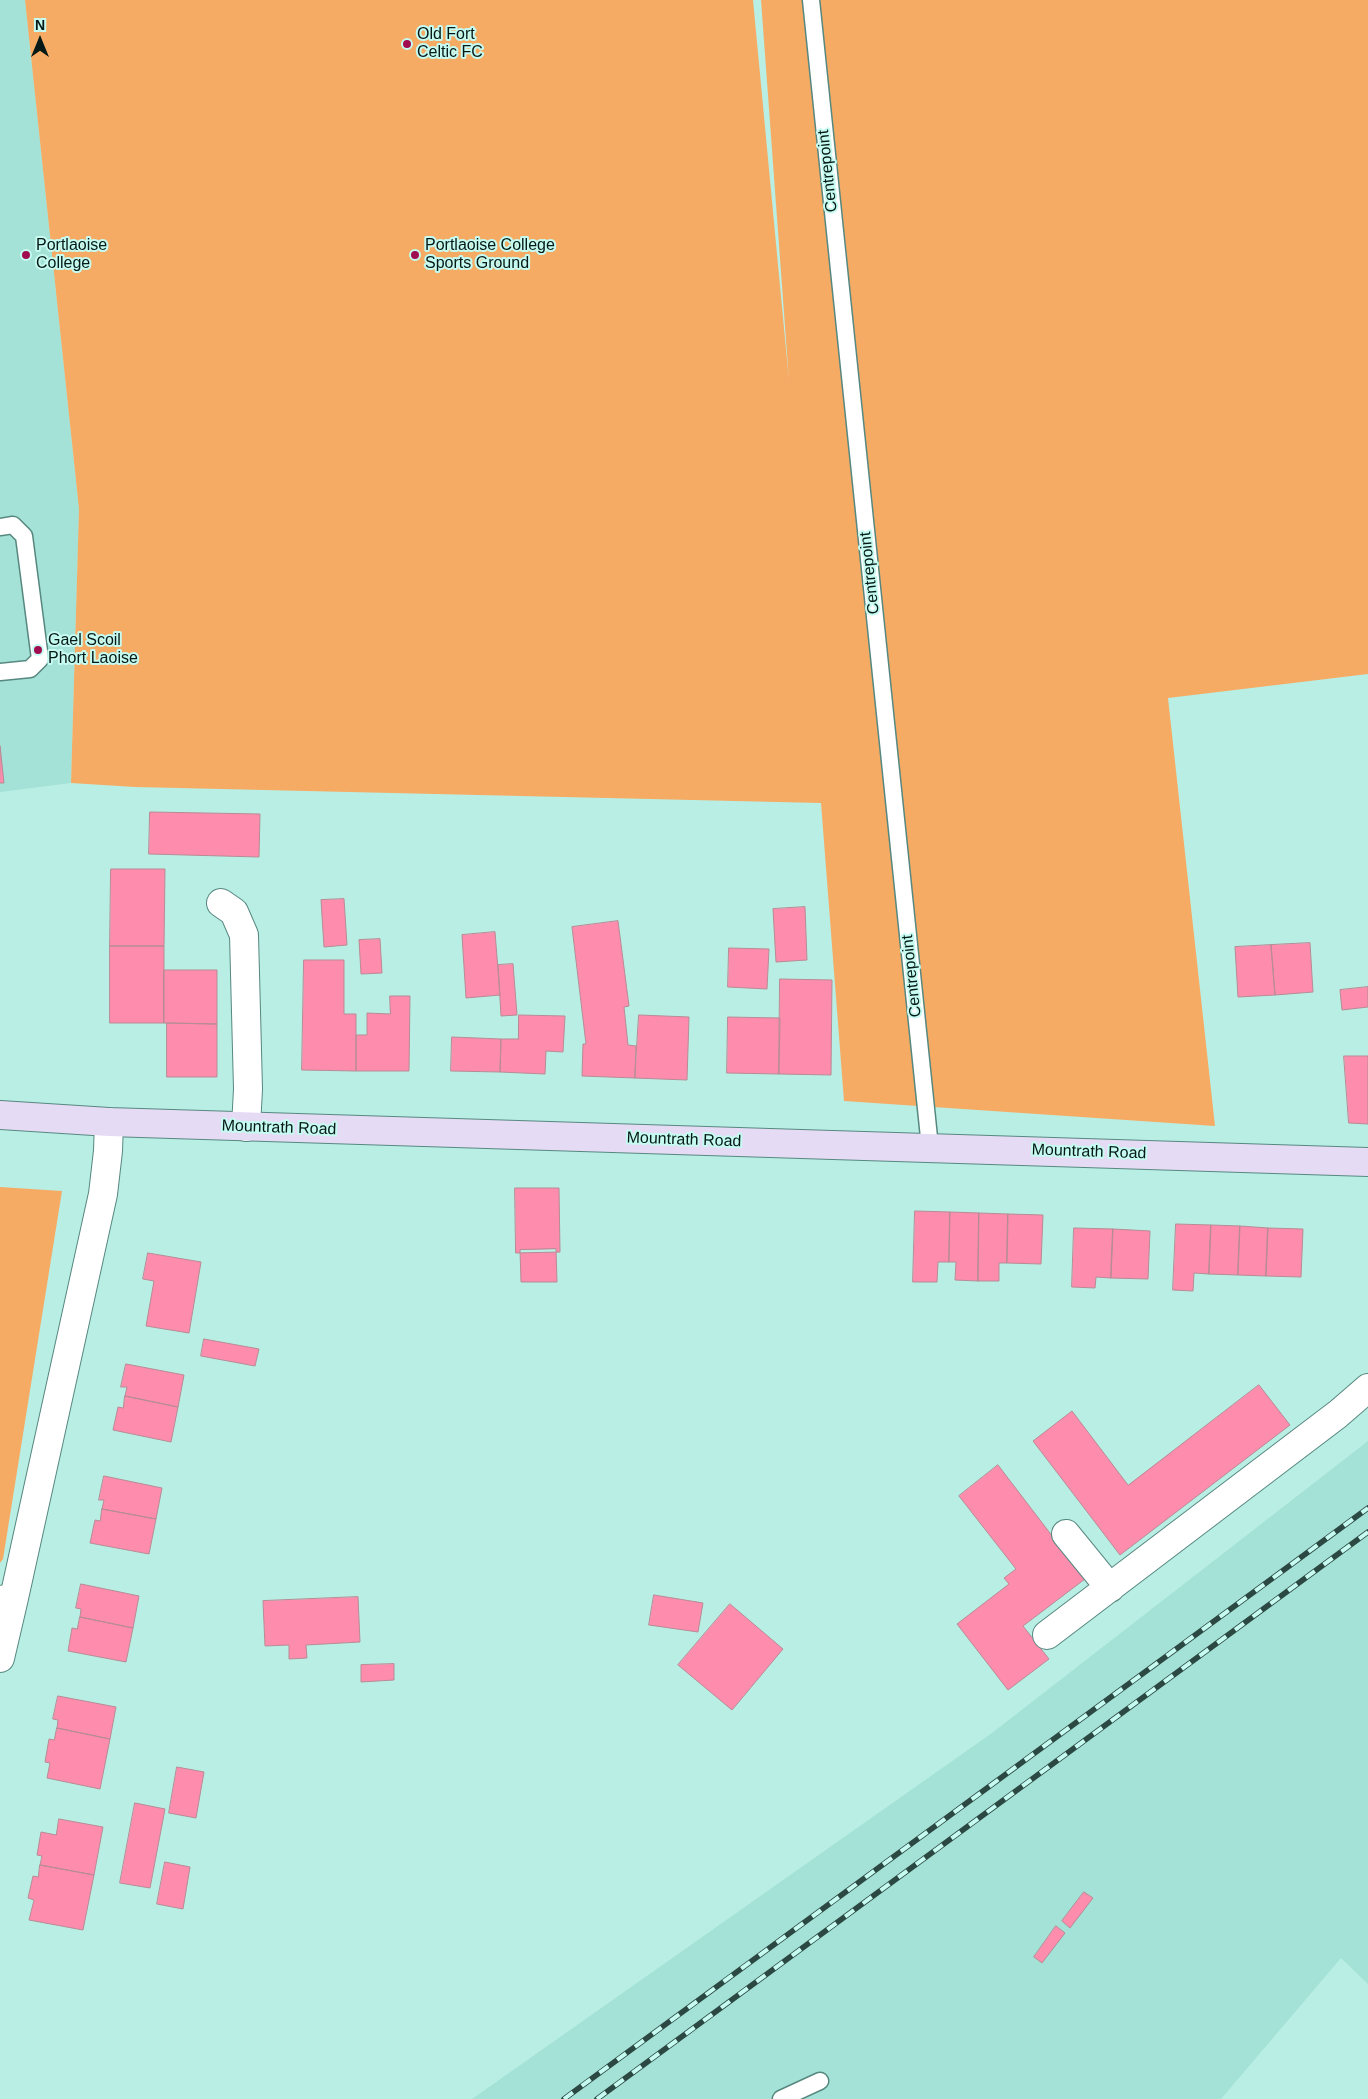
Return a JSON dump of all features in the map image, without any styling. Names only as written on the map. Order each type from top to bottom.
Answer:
[{"type":"main road","name":"Mountrath Road","points":[[0,1115],[109,1122],[246,1127],[1368,1162]]},
{"type":"street","points":[[221,903],[234,912],[244,935],[248,1089],[246,1127]]},
{"type":"street","points":[[0,1658],[7,1599],[103,1194],[109,1122]]},
{"type":"street","points":[[1047,1635],[1338,1414],[1368,1388]]},
{"type":"street","points":[[1066,1534],[1110,1588]]},
{"type":"lane","name":"Centrepoint","points":[[811,0],[930,1147]]},
{"type":"lane","points":[[0,527],[13,525],[24,536],[40,659],[30,669],[0,672]]},
{"type":"lane","points":[[781,2099],[820,2081]]},
{"type":"shaded area","points":[[0,0],[25,0],[79,509],[71,783],[0,792]]},
{"type":"shaded area","points":[[25,0],[753,0],[789,381],[761,0],[1368,0],[1368,674],[1168,698],[1215,1126],[844,1101],[821,803],[135,787],[71,783],[79,509]]},
{"type":"shaded area","points":[[0,1187],[62,1191],[3,1559],[0,1563]]},
{"type":"shaded area","points":[[1368,1441],[1368,1984],[1341,1958],[1221,2099],[472,2099],[992,1733]]},
{"type":"building","points":[[0,746],[4,783],[0,783]]},
{"type":"building","points":[[150,812],[260,814],[259,857],[149,854]]},
{"type":"building","points":[[111,869],[165,869],[164,946],[110,946]]},
{"type":"building","points":[[344,899],[347,945],[324,947],[321,900]]},
{"type":"building","points":[[805,907],[807,960],[776,962],[773,909]]},
{"type":"building","points":[[618,921],[629,1006],[624,1007],[628,1045],[636,1046],[635,1078],[582,1076],[583,1044],[586,1044],[572,927]]},
{"type":"building","points":[[495,932],[500,995],[466,998],[462,935]]},
{"type":"building","points":[[380,939],[382,973],[361,974],[359,940]]},
{"type":"building","points":[[1310,943],[1313,992],[1275,995],[1271,945]]},
{"type":"building","points":[[1271,945],[1275,995],[1238,997],[1235,947]]},
{"type":"building","points":[[110,946],[164,946],[164,1023],[110,1023]]},
{"type":"building","points":[[729,948],[769,949],[767,989],[728,987]]},
{"type":"building","points":[[304,960],[344,960],[344,1014],[356,1014],[356,1071],[302,1070]]},
{"type":"building","points":[[513,964],[517,1015],[501,1016],[498,965]]},
{"type":"building","points":[[164,970],[217,970],[217,1024],[164,1023]]},
{"type":"building","points":[[780,979],[832,980],[831,1075],[779,1074]]},
{"type":"building","points":[[1368,987],[1368,1007],[1342,1010],[1340,990]]},
{"type":"building","points":[[390,996],[410,996],[409,1071],[356,1071],[356,1035],[367,1035],[367,1013],[390,1014]]},
{"type":"building","points":[[519,1015],[565,1016],[563,1052],[546,1051],[545,1074],[500,1072],[501,1039],[518,1039]]},
{"type":"building","points":[[639,1015],[689,1017],[687,1080],[635,1078]]},
{"type":"building","points":[[728,1017],[780,1018],[779,1074],[727,1073]]},
{"type":"building","points":[[167,1023],[217,1024],[217,1077],[167,1077]]},
{"type":"building","points":[[452,1037],[501,1039],[500,1072],[451,1071]]},
{"type":"building","points":[[1344,1056],[1368,1056],[1368,1124],[1349,1123]]},
{"type":"building","points":[[515,1188],[559,1188],[560,1252],[516,1253]]},
{"type":"building","points":[[915,1211],[950,1212],[949,1262],[938,1262],[937,1282],[913,1282]]},
{"type":"building","points":[[950,1212],[979,1213],[978,1281],[955,1280],[956,1262],[949,1262]]},
{"type":"building","points":[[979,1213],[1008,1214],[1007,1263],[999,1263],[999,1281],[978,1281]]},
{"type":"building","points":[[1008,1214],[1043,1215],[1041,1264],[1007,1263]]},
{"type":"building","points":[[1176,1224],[1211,1225],[1209,1274],[1194,1273],[1193,1291],[1173,1290]]},
{"type":"building","points":[[1211,1225],[1240,1226],[1238,1275],[1209,1274]]},
{"type":"building","points":[[1240,1226],[1268,1228],[1266,1276],[1238,1275]]},
{"type":"building","points":[[1074,1228],[1113,1229],[1111,1278],[1096,1277],[1095,1288],[1072,1287]]},
{"type":"building","points":[[1268,1228],[1303,1229],[1301,1277],[1266,1276]]},
{"type":"building","points":[[1113,1229],[1150,1231],[1148,1279],[1111,1278]]},
{"type":"building","points":[[556,1249],[557,1282],[521,1282],[520,1250]]},
{"type":"building","points":[[148,1253],[201,1262],[189,1333],[146,1326],[154,1281],[143,1279]]},
{"type":"building","points":[[204,1339],[259,1349],[255,1366],[201,1356]]},
{"type":"building","points":[[126,1364],[184,1375],[178,1407],[125,1396],[127,1387],[121,1387]]},
{"type":"building","points":[[1259,1385],[1290,1425],[1120,1555],[1033,1441],[1072,1411],[1128,1485]]},
{"type":"building","points":[[125,1396],[178,1407],[171,1442],[113,1430],[118,1407],[123,1408]]},
{"type":"building","points":[[998,1465],[1085,1579],[1023,1626],[1049,1659],[1008,1690],[957,1624],[1009,1584],[1004,1578],[1016,1569],[959,1496]]},
{"type":"building","points":[[104,1476],[162,1488],[156,1519],[102,1509],[104,1500],[99,1500]]},
{"type":"building","points":[[102,1509],[156,1519],[149,1554],[90,1543],[95,1520],[100,1521]]},
{"type":"building","points":[[81,1584],[139,1596],[133,1628],[80,1617],[81,1609],[76,1608]]},
{"type":"building","points":[[654,1595],[703,1603],[698,1632],[649,1625]]},
{"type":"building","points":[[358,1597],[360,1642],[306,1645],[307,1658],[289,1659],[289,1645],[265,1646],[263,1601]]},
{"type":"building","points":[[730,1604],[783,1649],[732,1710],[678,1665]]},
{"type":"building","points":[[80,1617],[133,1628],[126,1662],[68,1651],[72,1628],[77,1629]]},
{"type":"building","points":[[394,1664],[394,1680],[361,1682],[361,1665]]},
{"type":"building","points":[[58,1696],[116,1707],[110,1739],[57,1728],[58,1720],[53,1719]]},
{"type":"building","points":[[57,1728],[110,1739],[100,1789],[47,1778],[50,1763],[45,1762],[49,1739],[54,1740]]},
{"type":"building","points":[[177,1767],[204,1772],[196,1818],[169,1813]]},
{"type":"building","points":[[135,1803],[165,1809],[150,1888],[120,1883]]},
{"type":"building","points":[[59,1819],[103,1827],[94,1875],[40,1865],[42,1856],[37,1855],[41,1832],[56,1835]]},
{"type":"building","points":[[165,1862],[190,1867],[183,1909],[157,1904]]},
{"type":"building","points":[[40,1865],[94,1875],[83,1930],[29,1920],[34,1900],[28,1898],[33,1876],[38,1877]]},
{"type":"building","points":[[1084,1892],[1093,1898],[1070,1928],[1062,1921]]},
{"type":"building","points":[[1056,1926],[1065,1933],[1042,1963],[1034,1957]]},
{"type":"railway","points":[[564,2099],[1368,1508]]},
{"type":"railway","points":[[597,2099],[1368,1532]]},
{"type":"place","name":"Old Fort Celtic FC","points":[[407,44]]},
{"type":"place","name":"Portlaoise College","points":[[26,255]]},
{"type":"place","name":"Portlaoise College Sports Ground","points":[[415,255]]},
{"type":"place","name":"Gael Scoil Phort Laoise","points":[[38,650]]}]
